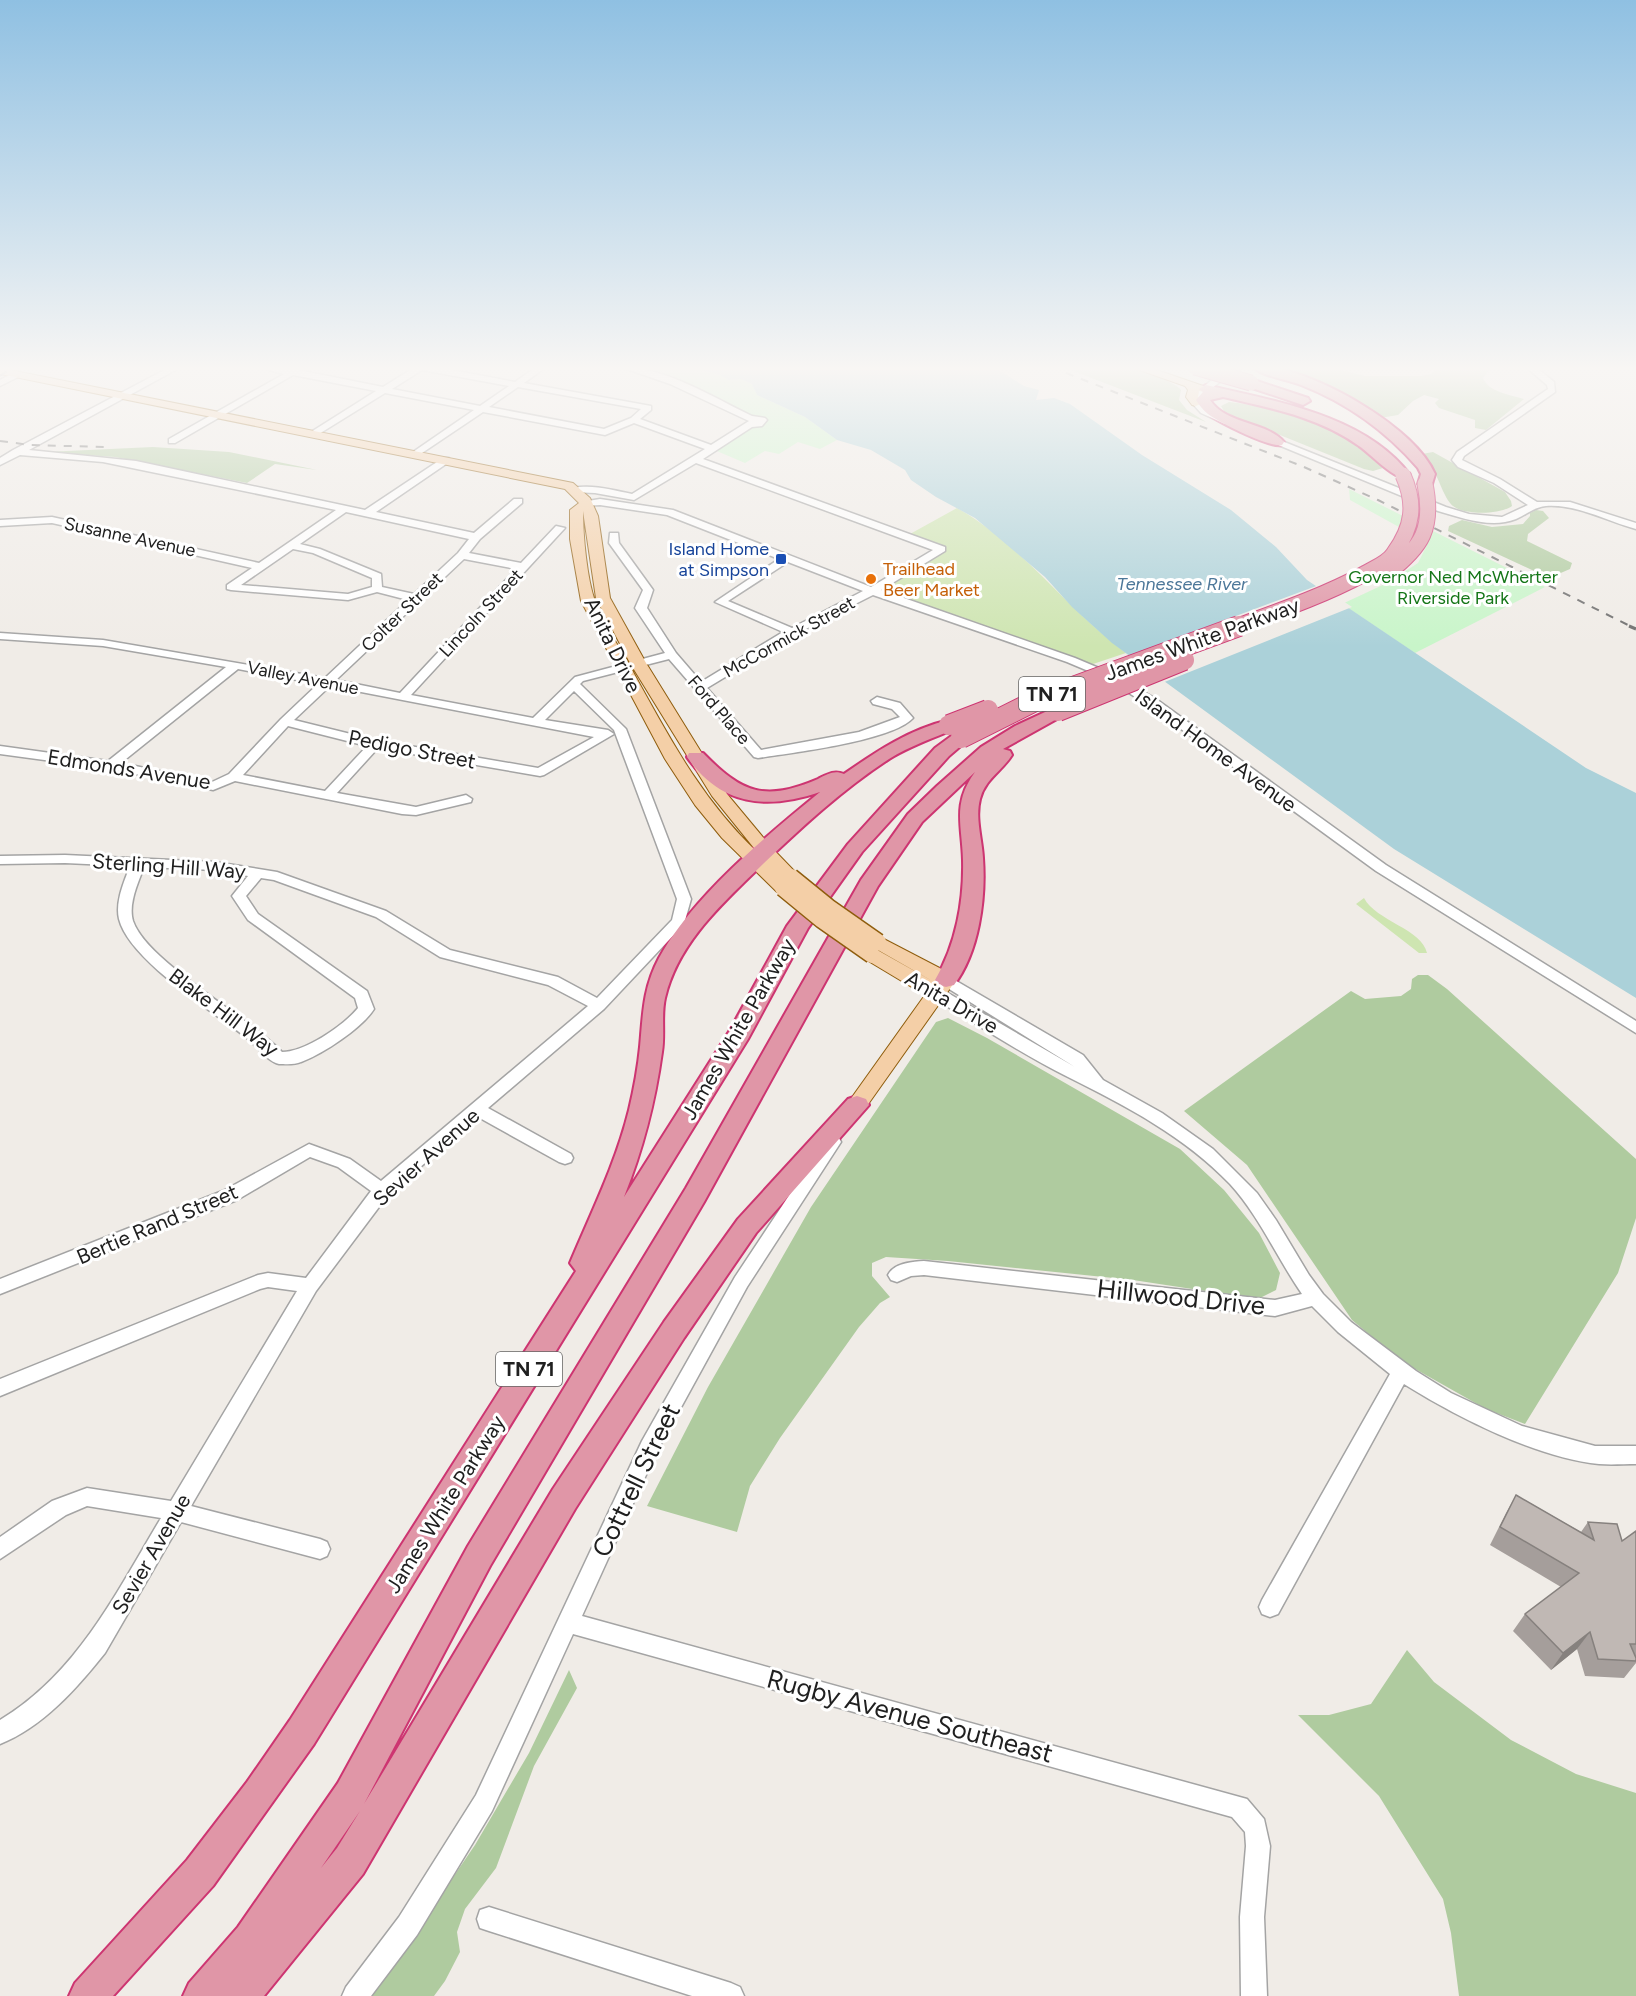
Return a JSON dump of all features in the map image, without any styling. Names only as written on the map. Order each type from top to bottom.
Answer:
[{"type":"highway","points":[[1387,460],[1403,475]]},
{"type":"highway","name":"James White Parkway","points":[[88,1996],[200,1873],[259,1794],[308,1722],[740,1033],[798,926],[855,848],[942,752],[955,732],[1146,658],[1328,593],[1382,564],[1394,554],[1412,516],[1411,493],[1397,460]]},
{"type":"highway","name":"James White Parkway","points":[[202,1996],[251,1940],[350,1795],[479,1556],[695,1195],[868,885],[915,818],[994,754],[1046,726],[1058,711],[1336,600],[1380,579],[1408,559],[1422,541],[1430,518],[1425,484],[1428,474],[1419,460]]},
{"type":"highway","points":[[696,757],[730,788],[750,796],[775,797],[804,791],[826,783],[915,738],[955,732]]},
{"type":"highway","points":[[553,1330],[627,1159],[643,1099],[651,1049],[654,998],[669,960],[702,911],[793,824],[830,793],[884,754]]},
{"type":"highway","points":[[941,986],[953,974],[967,927],[973,862],[970,801],[994,754]]},
{"type":"highway","points":[[237,1996],[262,1971],[350,1862],[564,1499],[674,1330],[747,1226],[857,1105]]},
{"type":"main road","points":[[447,460],[558,483],[576,490],[586,504]]},
{"type":"main road","name":"Anita Drive","points":[[586,504],[591,516],[603,598],[630,665],[673,759],[701,801],[787,882],[822,920],[941,986]]},
{"type":"main road","name":"Anita Drive","points":[[630,665],[696,757],[760,857]]},
{"type":"main road","name":"Cottrell Street","points":[[857,1105],[941,986]]},
{"type":"street","points":[[111,460],[476,537]]},
{"type":"street","points":[[368,513],[446,460]]},
{"type":"street","points":[[576,490],[596,490],[634,497],[693,460]]},
{"type":"street","name":"McCormick Street","points":[[698,460],[941,549],[872,591],[792,632],[699,688]]},
{"type":"street","points":[[1322,460],[1442,509],[1470,517],[1504,519],[1534,504],[1567,504],[1636,526]]},
{"type":"street","points":[[1457,460],[1461,465],[1497,481],[1534,504]]},
{"type":"street","name":"Colter Street","points":[[234,777],[285,722],[462,555],[476,537],[518,501]]},
{"type":"street","name":"Island Home Avenue","points":[[586,504],[600,502],[669,513],[872,591],[1071,660],[1123,683],[1381,868],[1636,1028]]},
{"type":"street","points":[[345,508],[231,587],[348,597],[377,589],[416,598]]},
{"type":"street","name":"Susanne Avenue","points":[[0,523],[52,520],[259,566]]},
{"type":"street","name":"Lincoln Street","points":[[401,698],[560,528]]},
{"type":"street","name":"Ford Place","points":[[614,535],[614,543],[648,590],[641,608],[672,655],[758,754],[819,744],[886,728],[907,718],[896,706],[877,701]]},
{"type":"street","points":[[290,544],[316,551],[377,576],[377,589]]},
{"type":"street","points":[[462,555],[525,567]]},
{"type":"street","points":[[787,558],[720,602],[792,632]]},
{"type":"street","name":"Valley Avenue","points":[[0,636],[103,643],[236,665],[604,735]]},
{"type":"street","points":[[535,723],[573,684],[586,676],[672,655]]},
{"type":"street","points":[[111,765],[236,665]]},
{"type":"street","name":"Sevier Avenue","points":[[0,1733],[35,1710],[65,1683],[97,1645],[310,1286],[382,1190],[599,1005],[679,921],[684,898],[644,787],[620,729],[573,684]]},
{"type":"street","name":"Pedigo Street","points":[[285,722],[375,744],[540,772],[604,735]]},
{"type":"street","points":[[604,735],[620,729]]},
{"type":"street","points":[[328,795],[375,744]]},
{"type":"street","name":"Edmonds Avenue","points":[[0,750],[111,765],[213,786],[234,777],[416,811],[466,799]]},
{"type":"street","name":"Sterling Hill Way","points":[[0,860],[65,859],[215,866],[301,883],[381,915],[445,954],[553,981],[599,1005]]},
{"type":"street","name":"Blake Hill Way","points":[[139,862],[127,895],[126,921],[139,942],[158,962],[256,1037],[278,1058],[297,1058],[352,1025],[366,1009],[362,995],[253,917],[241,902],[239,896],[258,873]]},
{"type":"street","name":"Anita Drive","points":[[941,986],[1073,1073],[1097,1082],[1181,1132],[1223,1165],[1264,1215],[1316,1298]]},
{"type":"street","name":"Cottrell Street","points":[[355,1996],[408,1926],[484,1803],[649,1447],[735,1292],[857,1105]]},
{"type":"street","points":[[478,1110],[565,1158]]},
{"type":"street","name":"Bertie Rand Street","points":[[0,1287],[231,1195],[309,1150],[344,1163],[382,1190]]},
{"type":"street","name":"Hillwood Drive","points":[[897,1275],[909,1269],[924,1268],[1275,1308],[1316,1298]]},
{"type":"street","points":[[0,1388],[258,1282],[268,1280],[310,1286]]},
{"type":"street","points":[[1316,1298],[1367,1348],[1401,1372],[1461,1406],[1529,1437],[1597,1455],[1636,1455]]},
{"type":"street","points":[[1270,1607],[1401,1372]]},
{"type":"street","points":[[0,1549],[59,1508],[87,1497],[175,1511],[320,1549]]},
{"type":"street","name":"Rugby Avenue Southeast","points":[[567,1622],[1239,1807],[1256,1827],[1258,1846],[1252,1917],[1254,1996]]},
{"type":"street","points":[[489,1919],[731,1996]]},
{"type":"green space","points":[[131,460],[269,460],[317,470],[275,464],[247,483]]},
{"type":"green space","points":[[1342,460],[1377,460],[1383,468],[1373,471]]},
{"type":"green space","points":[[1427,460],[1448,460],[1505,492],[1512,506],[1499,511],[1480,513],[1455,507],[1446,497]]},
{"type":"green space","name":"Governor Ned McWherter Riverside Park","points":[[1349,489],[1545,587],[1415,653],[1342,604],[1387,583],[1418,563],[1428,543],[1350,500]]},
{"type":"green space","points":[[957,508],[1003,540],[1104,636],[1126,653],[1093,664],[881,590],[942,553],[945,549],[910,534]]},
{"type":"green space","points":[[1536,510],[1543,511],[1549,518],[1528,534],[1527,541],[1572,563],[1570,569],[1549,578],[1448,531],[1449,526],[1462,520],[1492,527],[1523,524],[1530,513]]},
{"type":"green space","points":[[1364,898],[1378,913],[1417,938],[1427,953],[1419,953],[1356,904]]},
{"type":"green space","points":[[1418,975],[1428,975],[1447,989],[1636,1159],[1636,1218],[1618,1273],[1525,1424],[1486,1409],[1401,1361],[1352,1320],[1247,1165],[1184,1111],[1351,991],[1365,999],[1401,996],[1411,989],[1412,979]]},
{"type":"green space","points":[[948,1018],[1180,1149],[1224,1190],[1259,1233],[1280,1273],[1276,1290],[1258,1299],[1133,1280],[886,1257],[872,1263],[872,1276],[890,1297],[880,1303],[859,1327],[780,1438],[750,1486],[737,1532],[647,1506],[708,1387],[811,1207],[936,1022]]},
{"type":"green space","points":[[1407,1650],[1434,1682],[1511,1740],[1576,1774],[1636,1793],[1636,1996],[1459,1996],[1451,1933],[1443,1899],[1379,1796],[1298,1715],[1329,1715],[1371,1704]]},
{"type":"green space","points":[[569,1670],[577,1688],[534,1766],[496,1868],[465,1909],[457,1932],[460,1952],[445,1981],[434,1996],[372,1996],[475,1845],[529,1753]]},
{"type":"water","name":"Tennessee River","points":[[888,460],[1150,460],[1231,510],[1276,547],[1307,580],[1586,768],[1636,793],[1636,998],[1394,849],[1112,643],[1072,607],[1045,577],[975,518],[936,497],[911,480],[905,470]]},
{"type":"pier","points":[[1319,585],[1352,607],[1162,683],[1126,657]]},
{"type":"building","points":[[1516,1495],[1594,1540],[1588,1522],[1617,1524],[1622,1541],[1636,1531],[1636,1644],[1630,1644],[1636,1661],[1598,1659],[1590,1632],[1563,1653],[1525,1614],[1579,1573],[1500,1527]]},
{"type":"railway","points":[[1287,460],[1378,500],[1632,627]]},
{"type":"railway","points":[[1629,626],[1636,629]]},
{"type":"place","name":"Island Home at Simpson","points":[[781,559]]},
{"type":"place","name":"Trailhead Beer Market","points":[[871,579]]}]
